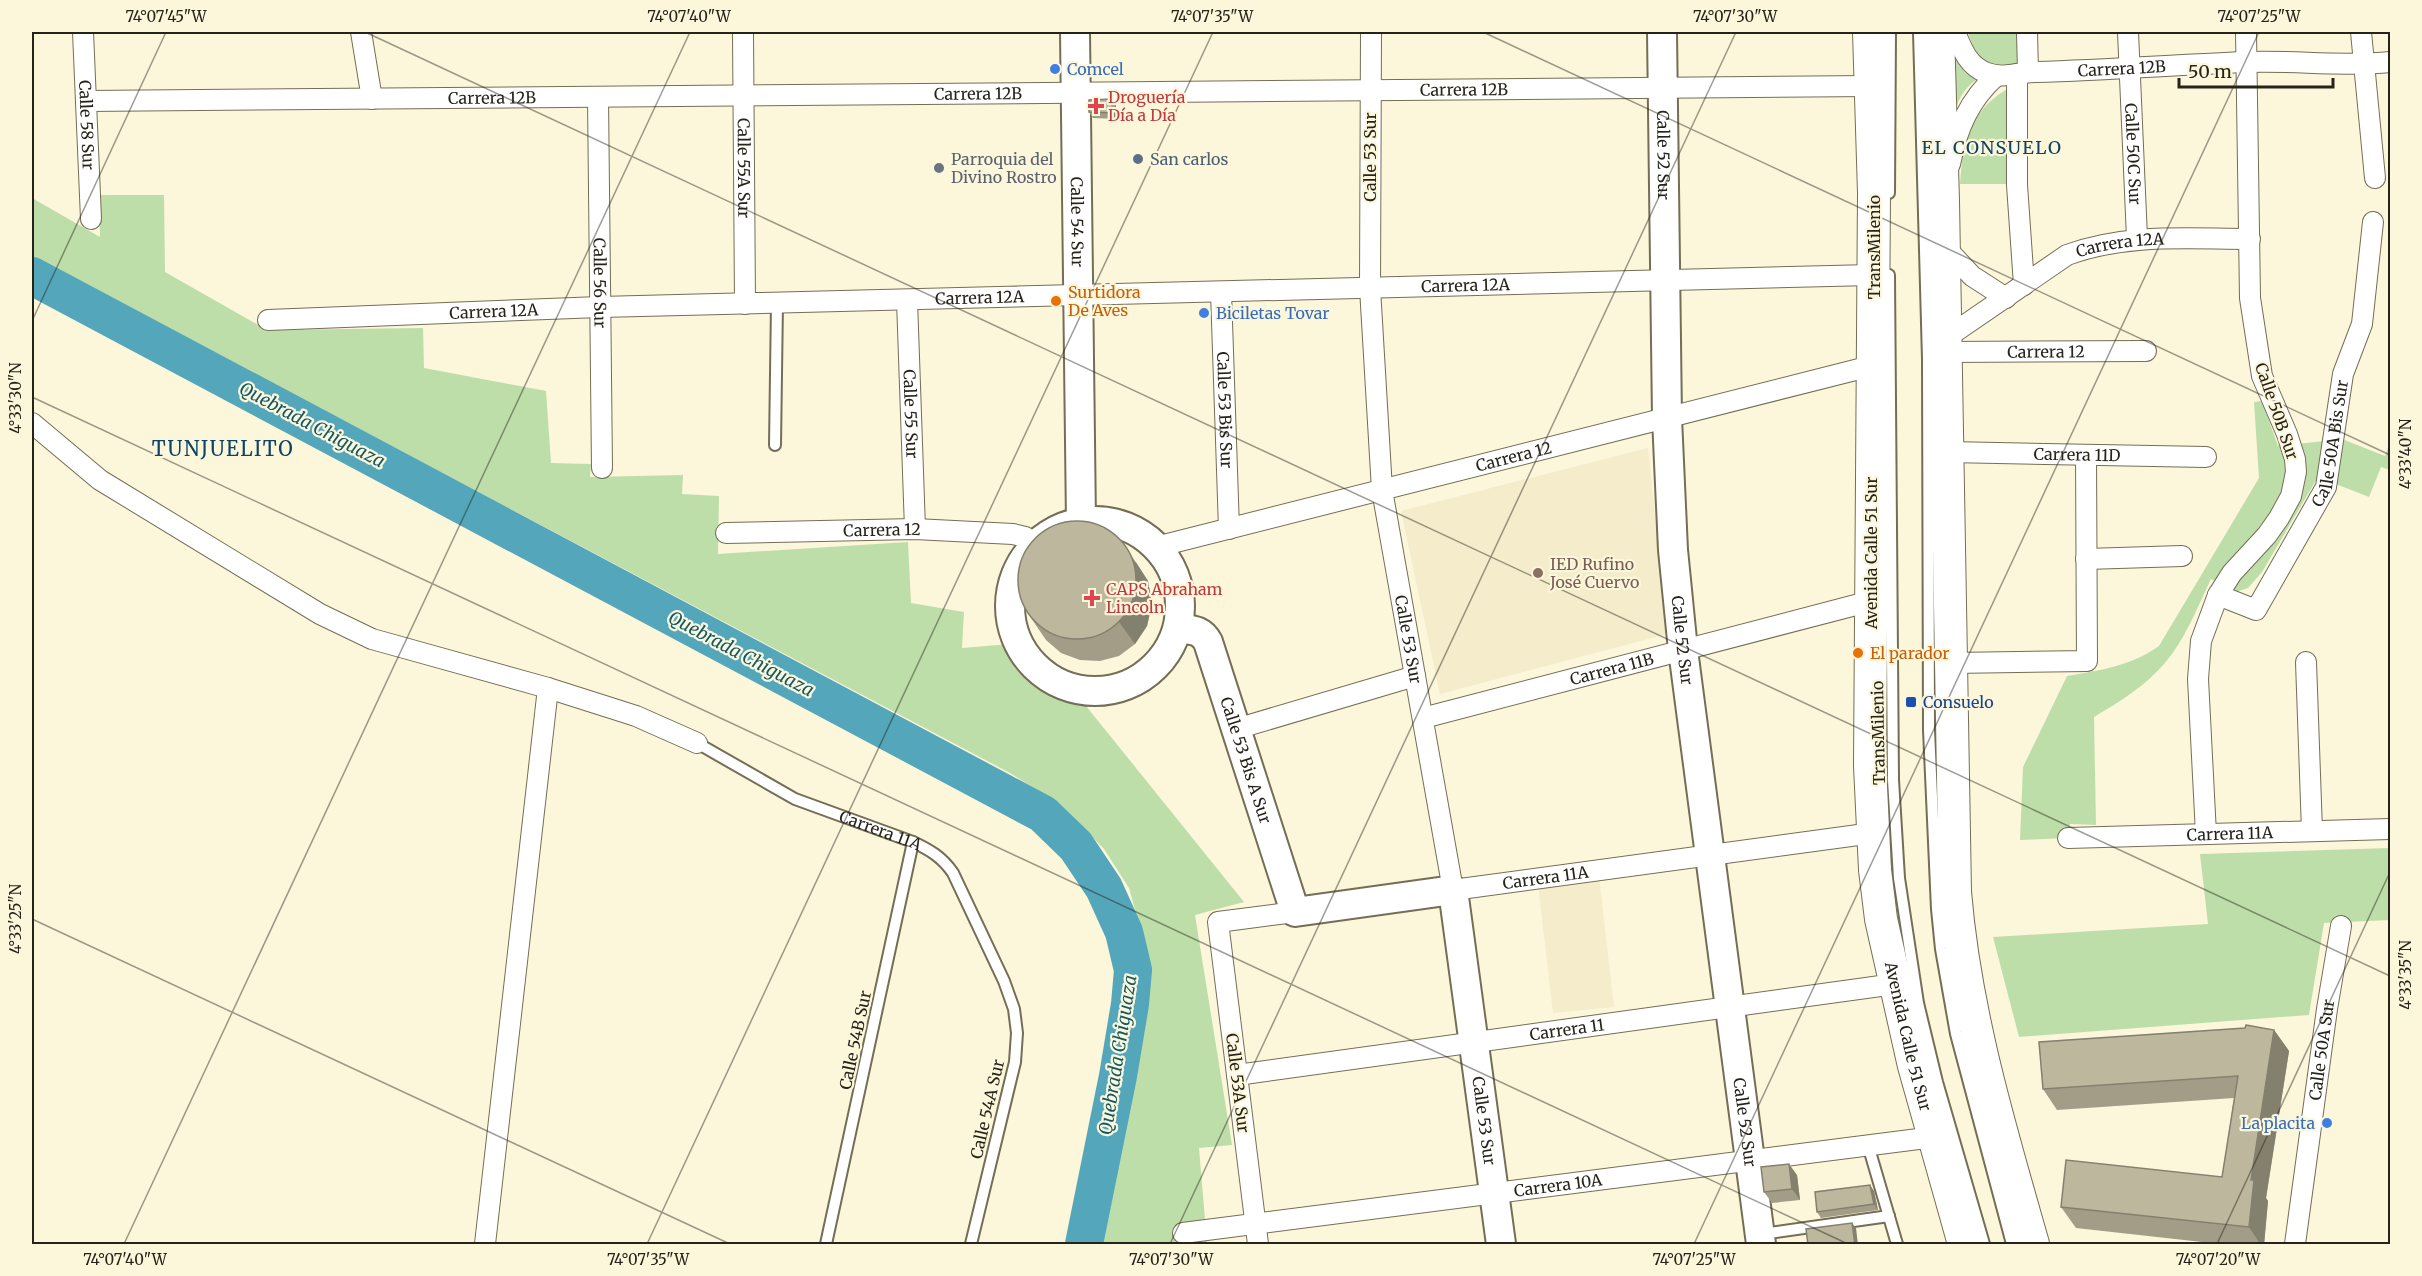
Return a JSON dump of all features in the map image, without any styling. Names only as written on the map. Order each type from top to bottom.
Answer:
[{"type":"main road","name":"Avenida Calle 51 Sur","points":[[1869,32],[1874,193],[1880,272],[1871,366],[1870,766],[1873,833],[1881,919],[1895,984],[1964,1245]]},
{"type":"main road","points":[[1938,32],[1955,872],[1962,961],[1982,1060],[2033,1245]]},
{"type":"street","name":"Calle 58 Sur","points":[[83,32],[91,219]]},
{"type":"street","points":[[361,32],[372,99]]},
{"type":"street","name":"Calle 55A Sur","points":[[743,32],[745,304]]},
{"type":"street","name":"Calle 54 Sur","points":[[1075,32],[1081,522]]},
{"type":"street","name":"Calle 53 Sur","points":[[1371,32],[1370,288],[1382,490],[1453,890],[1501,1245]]},
{"type":"street","name":"Calle 52 Sur","points":[[1662,32],[1670,501],[1683,650],[1761,1239]]},
{"type":"street","points":[[1943,201],[1953,150],[1966,112],[1975,97],[1996,76],[1975,67],[1968,59],[1955,32]]},
{"type":"street","points":[[2024,285],[2017,185],[2022,73],[2027,32]]},
{"type":"street","name":"Calle 50C Sur","points":[[2128,32],[2137,238]]},
{"type":"street","name":"Calle 50B Sur","points":[[2206,834],[2199,658],[2201,642],[2218,595],[2232,573],[2267,535],[2279,518],[2291,495],[2296,472],[2295,459],[2287,434],[2262,376],[2250,298],[2246,32]]},
{"type":"street","points":[[2361,32],[2375,178]]},
{"type":"street","name":"Carrera 12B","points":[[1996,76],[2247,62],[2364,65],[2391,62]]},
{"type":"street","name":"Carrera 12B","points":[[86,101],[1872,86]]},
{"type":"street","name":"Calle 56 Sur","points":[[598,97],[602,468]]},
{"type":"street","name":"Calle 50A Bis Sur","points":[[2218,595],[2256,610],[2326,487],[2343,374],[2362,324],[2373,222]]},
{"type":"street","name":"Carrera 12A","points":[[1946,345],[2006,298],[2067,255],[2100,244],[2137,238],[2250,239]]},
{"type":"street","points":[[1944,246],[1972,276],[2006,298]]},
{"type":"street","name":"Carrera 12A","points":[[268,320],[600,307],[1666,280],[1880,272]]},
{"type":"street","name":"Calle 53 Bis Sur","points":[[1221,292],[1228,529]]},
{"type":"street","name":"Calle 55 Sur","points":[[907,300],[915,529]]},
{"type":"street","name":"Carrera 12","points":[[1946,345],[2146,351]]},
{"type":"street","name":"Carrera 12","points":[[1156,547],[1871,366]]},
{"type":"street","points":[[32,423],[100,480],[320,614],[372,639],[548,688],[636,716],[697,743]]},
{"type":"street","name":"Carrera 11D","points":[[1948,452],[2206,457]]},
{"type":"street","points":[[1952,663],[2087,661],[2086,455]]},
{"type":"street","points":[[1081,522],[1114,523],[1144,537],[1156,547],[1171,569],[1179,594],[1178,628],[1163,657],[1153,669],[1133,683],[1110,690],[1086,691],[1062,685],[1048,676],[1025,654],[1014,633],[1009,609],[1015,578],[1021,563],[1036,544],[1057,530],[1081,522]]},
{"type":"street","name":"Carrera 12","points":[[726,533],[915,529],[1013,534],[1025,537],[1036,544]]},
{"type":"street","points":[[2086,559],[2182,556]]},
{"type":"street","name":"Carrera 11B","points":[[1423,718],[1871,601]]},
{"type":"street","name":"Calle 53 Bis A Sur","points":[[1178,628],[1197,631],[1206,638],[1295,912]]},
{"type":"street","points":[[2306,662],[2312,831]]},
{"type":"street","points":[[1236,729],[1415,676]]},
{"type":"street","points":[[485,1245],[548,688]]},
{"type":"street","name":"Carrera 11A","points":[[2068,838],[2391,829]]},
{"type":"street","name":"Carrera 11A","points":[[1218,922],[1873,833]]},
{"type":"street","name":"Calle 53A Sur","points":[[1218,922],[1258,1245]]},
{"type":"street","name":"Calle 50A Sur","points":[[2295,1245],[2327,1009],[2341,926]]},
{"type":"street","name":"Carrera 11","points":[[1237,1074],[1895,984]]},
{"type":"street","name":"Carrera 10A","points":[[1184,1233],[1934,1137]]},
{"type":"lane","name":"TransMilenio","points":[[1889,200],[1890,32]]},
{"type":"lane","points":[[1919,32],[1928,359],[1930,775],[1937,909],[1941,949],[1956,1034],[2012,1245]]},
{"type":"lane","name":"TransMilenio","points":[[1880,272],[1893,780],[1899,878],[1918,1003],[1937,1082],[1984,1245]]},
{"type":"lane","points":[[775,445],[777,303]]},
{"type":"lane","name":"Carrera 11A","points":[[697,743],[795,799],[913,842],[932,851],[945,861],[953,873],[1004,981]]},
{"type":"lane","name":"Calle 54B Sur","points":[[826,1245],[913,842]]},
{"type":"lane","name":"Calle 54A Sur","points":[[971,1245],[1015,1062],[1017,1033],[1014,1009],[1004,981]]},
{"type":"lane","points":[[1868,1145],[1897,1245]]},
{"type":"lane","points":[[1761,1239],[1889,1216]]},
{"type":"shaded area","name":"IED Rufino José Cuervo","points":[[1648,448],[1667,634],[1440,694],[1401,511]]},
{"type":"shaded area","points":[[1599,877],[1614,1007],[1553,1013],[1538,884]]},
{"type":"green space","points":[[1968,32],[2017,32],[2019,64],[1985,61],[1976,51]]},
{"type":"green space","points":[[1952,54],[1968,73],[1979,78],[1963,93],[1950,125]]},
{"type":"green space","points":[[2007,89],[2012,184],[1960,184],[1963,155],[1970,129],[1984,108]]},
{"type":"green space","points":[[99,195],[164,195],[165,272],[267,330],[423,328],[424,368],[546,391],[551,463],[591,464],[590,477],[683,475],[682,494],[719,496],[718,554],[908,542],[911,603],[964,612],[962,648],[1010,644],[1032,674],[1040,681],[1058,692],[1082,701],[1244,902],[1195,915],[1232,1145],[1199,1148],[1207,1243],[1103,1244],[1139,1062],[1150,963],[1129,888],[1104,849],[1060,804],[1010,773],[32,256],[32,198],[100,237]]},
{"type":"green space","points":[[2262,401],[2278,446],[2342,439],[2385,456],[2390,442],[2390,470],[2381,467],[2369,497],[2318,477],[2262,572],[2248,588],[2236,592],[2211,579],[2184,634],[2164,664],[2140,687],[2094,717],[2096,825],[2070,824],[2068,838],[2020,840],[2023,767],[2067,676],[2127,663],[2159,646],[2259,478],[2254,402]]},
{"type":"green space","points":[[2390,848],[2390,920],[2324,923],[2309,1015],[2019,1037],[1993,937],[2208,924],[2200,854]]},
{"type":"building","points":[[1112,99],[1112,113],[1089,112],[1089,100]]},
{"type":"building","name":"CAPS Abraham Lincoln","points":[[1077,521],[1100,525],[1119,538],[1132,557],[1136,580],[1132,603],[1119,622],[1100,635],[1077,639],[1054,635],[1035,622],[1022,603],[1018,580],[1022,557],[1035,538],[1054,525]]},
{"type":"building","points":[[2246,1025],[2274,1030],[2251,1180],[2254,1180],[2249,1227],[2061,1207],[2066,1160],[2222,1177],[2238,1076],[2043,1089],[2039,1042],[2245,1028]]},
{"type":"building","points":[[1789,1164],[1792,1189],[1764,1192],[1761,1167]]},
{"type":"building","points":[[1870,1185],[1874,1204],[1817,1212],[1815,1192]]},
{"type":"building","points":[[1852,1223],[1855,1245],[1808,1245],[1806,1229]]},
{"type":"waterway","name":"Quebrada Chiguaza","points":[[32,276],[1043,814],[1076,846],[1104,888],[1124,932],[1133,970],[1118,1076],[1084,1244]]},
{"type":"place","name":"Comcel","points":[[1055,69]]},
{"type":"place","name":"Droguería Día a Día","points":[[1096,106]]},
{"type":"place","name":"San carlos","points":[[1138,159]]},
{"type":"place","name":"Parroquia del Divino Rostro","points":[[939,168]]},
{"type":"place","name":"Surtidora De Aves","points":[[1056,301]]},
{"type":"place","name":"Biciletas Tovar","points":[[1204,313]]},
{"type":"place","name":"IED Rufino José Cuervo","points":[[1538,573]]},
{"type":"place","name":"CAPS Abraham Lincoln","points":[[1092,598]]},
{"type":"place","name":"El parador","points":[[1858,653]]},
{"type":"place","name":"Consuelo","points":[[1911,702]]},
{"type":"place","name":"La placita","points":[[2327,1123]]},
{"type":"district","name":"EL CONSUELO","points":[[1992,148]]},
{"type":"district","name":"TUNJUELITO","points":[[223,449]]}]
